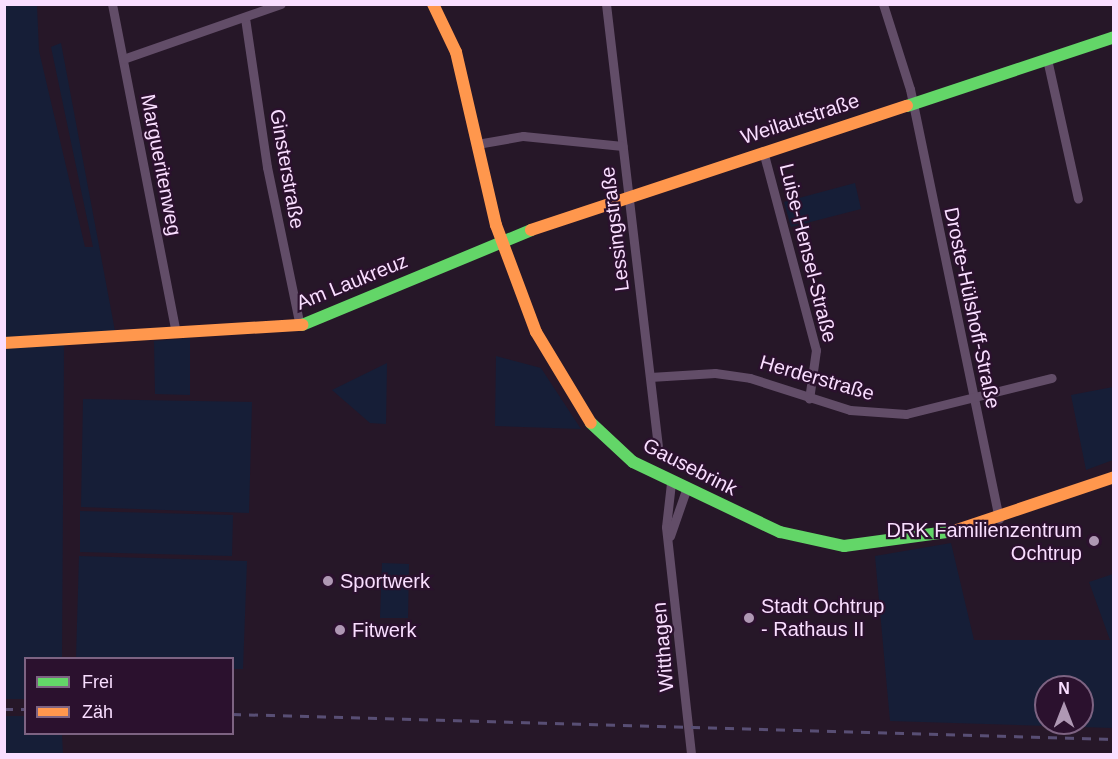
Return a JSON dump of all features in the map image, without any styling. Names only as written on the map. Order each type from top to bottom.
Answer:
[{"type":"street","name":"Margueritenweg","points":[[112,4],[176,333]]},
{"type":"street","points":[[123,59],[281,4]]},
{"type":"street","name":"Gausebrink","points":[[433,4],[456,52],[500,240],[536,332],[572,401],[614,448],[671,483],[780,532],[836,545],[908,541],[999,519],[1113,477]]},
{"type":"street","name":"Droste-Hülshoff-Straße","points":[[883,4],[912,103],[999,519]]},
{"type":"street","name":"Lessingstraße","points":[[608,5],[658,450]]},
{"type":"street","name":"Ginsterstraße","points":[[245,18],[267,167],[300,326]]},
{"type":"street","name":"Weilautstraße","points":[[500,240],[763,151],[1113,37]]},
{"type":"street","points":[[1047,59],[1078,199]]},
{"type":"street","points":[[477,144],[523,136],[623,146]]},
{"type":"street","name":"Luise-Hensel-Straße","points":[[763,151],[816,350],[809,399]]},
{"type":"street","name":"Am Laukreuz","points":[[4,343],[300,326],[500,240]]},
{"type":"street","name":"Herderstraße","points":[[650,377],[715,373],[750,378],[809,399],[850,410],[906,414],[1052,378]]},
{"type":"street","name":"Witthagen","points":[[671,483],[666,507],[691,754]]},
{"type":"street","name":"Witthagen","points":[[670,536],[686,490]]},
{"type":"shaded area","points":[[5,5],[37,5],[39,51],[85,247],[93,247],[51,47],[61,43],[115,331],[5,337]]},
{"type":"shaded area","points":[[855,183],[861,209],[791,227],[784,202]]},
{"type":"shaded area","points":[[190,338],[190,395],[155,394],[154,341]]},
{"type":"shaded area","points":[[64,344],[62,657],[24,657],[24,699],[5,699],[5,348]]},
{"type":"shaded area","points":[[496,356],[541,368],[581,429],[495,426]]},
{"type":"shaded area","points":[[387,363],[386,424],[370,423],[332,390]]},
{"type":"shaded area","points":[[1113,387],[1113,460],[1086,470],[1071,395]]},
{"type":"shaded area","points":[[83,399],[252,402],[249,513],[81,507]]},
{"type":"shaded area","points":[[80,511],[233,515],[232,556],[80,552]]},
{"type":"shaded area","points":[[951,543],[974,640],[1110,640],[1089,582],[1113,574],[1113,728],[1094,727],[1094,675],[1034,675],[1034,726],[890,721],[875,556]]},
{"type":"shaded area","points":[[79,556],[247,561],[243,669],[234,669],[234,657],[76,657]]},
{"type":"shaded area","points":[[382,563],[409,564],[408,618],[380,618]]},
{"type":"shaded area","points":[[5,716],[24,716],[24,735],[62,735],[63,754],[5,754]]},
{"type":"railway","points":[[4,709],[24,709]]},
{"type":"railway","points":[[234,714],[1114,739]]},
{"type":"traffic: fast","points":[[907,106],[1114,37]]},
{"type":"traffic: fast","points":[[302,325],[531,230]]},
{"type":"traffic: fast","points":[[591,423],[633,462],[780,532],[844,546],[954,531]]},
{"type":"traffic: slow","points":[[433,4],[456,52],[496,225],[536,332],[591,423]]},
{"type":"traffic: slow","points":[[531,230],[907,106]]},
{"type":"traffic: slow","points":[[4,343],[302,325]]},
{"type":"traffic: slow","points":[[954,531],[1114,477]]},
{"type":"place","name":"DRK Familienzentrum Ochtrup","points":[[1094,541]]},
{"type":"place","name":"Sportwerk","points":[[328,581]]},
{"type":"place","name":"Stadt Ochtrup - Rathaus II","points":[[749,618]]},
{"type":"place","name":"Fitwerk","points":[[340,630]]}]
